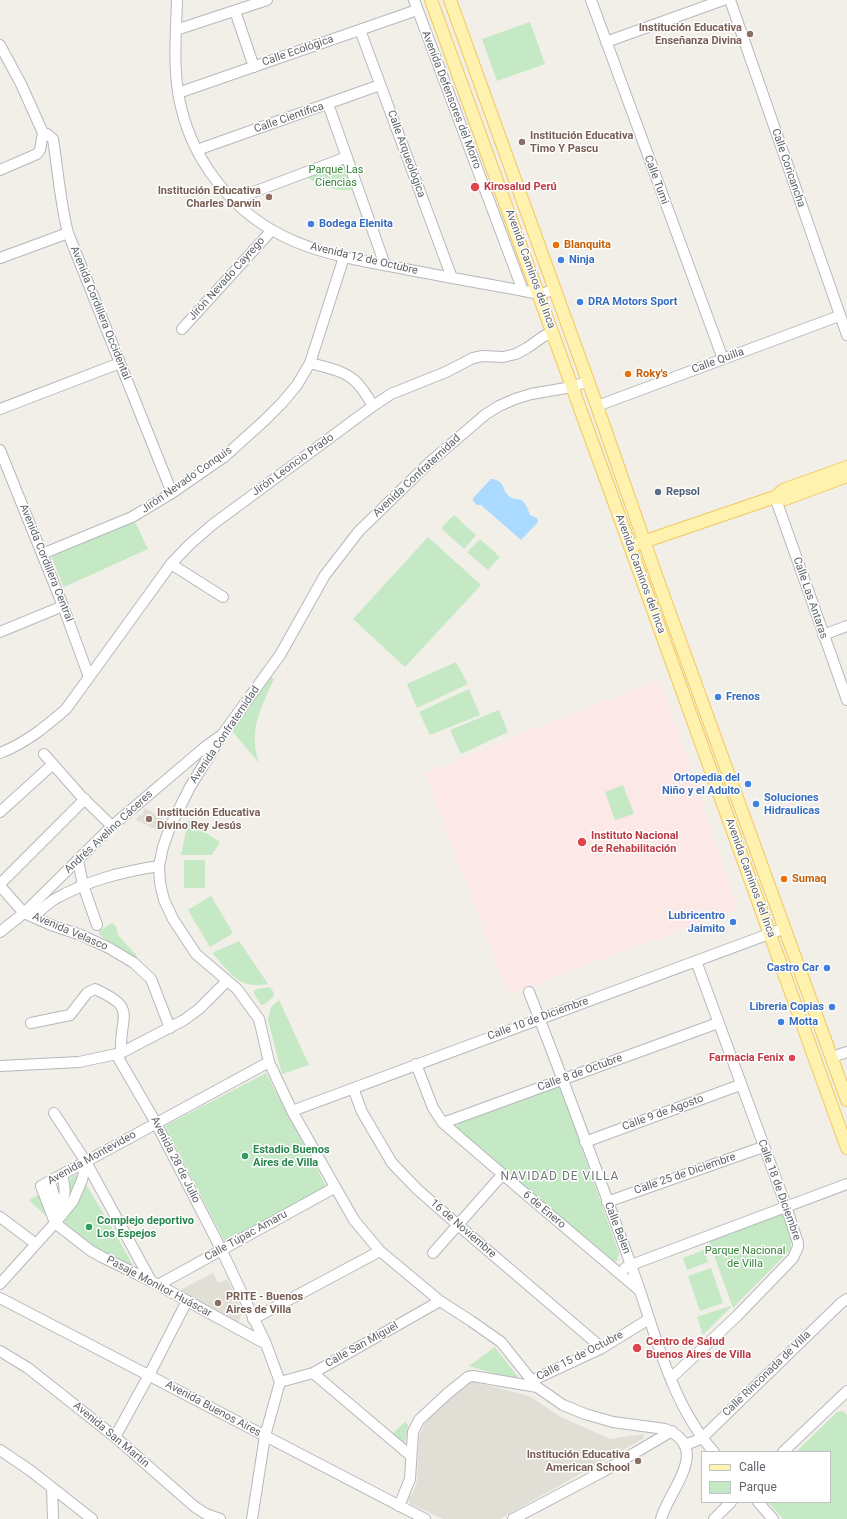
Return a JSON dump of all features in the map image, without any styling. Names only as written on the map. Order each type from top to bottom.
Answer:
[{"type":"main road","name":"Avenida Caminos del Inca","points":[[431,0],[539,294],[847,1148]]},
{"type":"main road","name":"Avenida Caminos del Inca","points":[[450,0],[847,1100]]},
{"type":"main road","points":[[630,546],[775,496],[783,490],[847,466]]},
{"type":"main road","points":[[775,496],[785,499],[847,476]]},
{"type":"street","name":"Avenida 12 de Octubre","points":[[177,0],[176,69],[178,93],[186,126],[208,170],[232,200],[254,219],[286,238],[305,246],[344,257],[539,294],[555,290]]},
{"type":"street","points":[[176,30],[267,0]]},
{"type":"street","name":"Avenida Defensores del Morro","points":[[414,0],[523,291]]},
{"type":"street","name":"Calle Tumi","points":[[591,0],[723,359]]},
{"type":"street","points":[[606,42],[724,0]]},
{"type":"street","name":"Calle Coricancha","points":[[730,0],[839,316],[847,335]]},
{"type":"street","name":"Calle Ecológica","points":[[178,93],[417,10]]},
{"type":"street","points":[[235,11],[254,67]]},
{"type":"street","name":"Calle Arqueológica","points":[[360,30],[452,278]]},
{"type":"street","name":"Avenida Cordillera Occidental","points":[[0,45],[43,133],[47,134],[53,139],[60,184],[62,209],[68,233],[172,493]]},
{"type":"street","name":"Calle Científica","points":[[197,150],[380,85]]},
{"type":"street","points":[[328,104],[385,265]]},
{"type":"street","points":[[0,170],[37,154],[40,150],[43,133]]},
{"type":"street","points":[[232,200],[347,157]]},
{"type":"street","name":"Jirón Nevado Cayrego","points":[[182,329],[272,230]]},
{"type":"street","points":[[0,258],[68,233]]},
{"type":"street","name":"Jirón Nevado Conquis","points":[[42,554],[132,517],[172,493],[224,457],[265,420],[298,385],[310,363],[344,257]]},
{"type":"street","name":"Calle Quilla","points":[[597,406],[839,316]]},
{"type":"street","name":"Jirón Leoncio Prado","points":[[0,753],[30,738],[66,709],[171,564],[189,545],[212,525],[391,394],[446,372],[473,358],[483,356],[503,357],[516,354],[544,336],[553,333]]},
{"type":"street","points":[[0,409],[120,363]]},
{"type":"street","points":[[310,363],[338,372],[354,380],[366,394],[373,406]]},
{"type":"street","name":"Avenida Confraternidad","points":[[588,381],[572,387],[531,394],[515,399],[486,414],[431,461],[359,532],[325,575],[280,655],[222,735],[190,786],[170,827],[163,847],[159,866],[161,889],[164,900],[173,919],[196,954],[237,989],[259,1019],[269,1062],[292,1110],[334,1188],[354,1220],[380,1251],[440,1301],[471,1320],[501,1342],[534,1384],[563,1404],[585,1414],[613,1422],[655,1427],[672,1431]]},
{"type":"street","name":"Avenida Cordillera Central","points":[[0,450],[5,476],[42,554],[89,677]]},
{"type":"street","name":"Calle Las Antaras","points":[[775,496],[847,700]]},
{"type":"street","points":[[171,564],[222,597]]},
{"type":"street","points":[[0,632],[63,606]]},
{"type":"street","points":[[823,635],[847,626]]},
{"type":"street","name":"Andrés Avelino Cáceres","points":[[0,932],[29,915],[78,860],[112,826],[205,747],[222,735]]},
{"type":"street","points":[[44,754],[112,826]]},
{"type":"street","points":[[0,812],[53,764]]},
{"type":"street","points":[[85,799],[0,885],[29,915],[83,885],[123,872],[159,866]]},
{"type":"street","points":[[78,860],[83,885],[97,925]]},
{"type":"street","name":"Avenida Velasco","points":[[29,915],[50,925],[81,935],[109,948],[134,963],[151,979],[170,1028]]},
{"type":"street","name":"Calle 10 de Diciembre","points":[[292,1110],[785,928]]},
{"type":"street","name":"Calle 18 de Diciembre","points":[[671,1378],[737,1316],[797,1252],[798,1243],[786,1206],[740,1085],[696,961]]},
{"type":"street","points":[[0,1066],[79,1062],[119,1053],[184,1020],[199,1009],[227,981]]},
{"type":"street","points":[[31,1023],[70,1015],[87,993],[95,989],[122,1005],[124,1011],[119,1053]]},
{"type":"street","name":"Calle Belen","points":[[529,992],[631,1265],[671,1378],[686,1413],[702,1438],[713,1451]]},
{"type":"street","name":"Calle 8 de Octubre","points":[[443,1123],[718,1023]]},
{"type":"street","points":[[832,1057],[847,1052]]},
{"type":"street","name":"Avenida 28 de Julio","points":[[119,1053],[221,1249],[266,1344],[280,1382]]},
{"type":"street","name":"Avenida Montevideo","points":[[46,1184],[269,1062]]},
{"type":"street","name":"6 de Enero","points":[[416,1064],[433,1108],[443,1123],[502,1175],[640,1291]]},
{"type":"street","name":"Calle 9 de Agosto","points":[[585,1142],[740,1085]]},
{"type":"street","name":"16 de Noviembre","points":[[353,1088],[362,1112],[392,1163],[417,1189],[602,1348]]},
{"type":"street","points":[[54,1113],[86,1162],[155,1283]]},
{"type":"street","name":"Calle 25 de Diciembre","points":[[607,1202],[763,1147]]},
{"type":"street","points":[[0,1284],[73,1201],[82,1180],[86,1162]]},
{"type":"street","points":[[55,1223],[58,1210],[66,1193],[62,1175]]},
{"type":"street","points":[[433,1253],[502,1175]]},
{"type":"street","points":[[46,1184],[55,1223]]},
{"type":"street","points":[[46,1184],[58,1210]]},
{"type":"street","points":[[618,1272],[631,1265],[847,1184]]},
{"type":"street","name":"Calle Túpac Amaru","points":[[155,1283],[334,1188]]},
{"type":"street","points":[[0,1217],[36,1244]]},
{"type":"street","name":"Pasaje Monitor Huáscar","points":[[55,1223],[97,1254],[155,1283],[266,1344]]},
{"type":"street","points":[[253,1319],[380,1251]]},
{"type":"street","name":"Avenida Buenos Aires","points":[[0,1298],[425,1519]]},
{"type":"street","name":"Calle Rinconada de Villa","points":[[684,1445],[702,1438],[841,1302],[847,1299]]},
{"type":"street","points":[[115,1437],[187,1301]]},
{"type":"street","name":"Calle San Miguel","points":[[280,1382],[313,1373],[440,1301]]},
{"type":"street","name":"Calle 15 de Octubre","points":[[534,1384],[602,1348],[649,1319]]},
{"type":"street","name":"Avenida San Martín","points":[[0,1351],[28,1368],[115,1437],[194,1507],[206,1514],[220,1519]]},
{"type":"street","points":[[313,1373],[411,1456]]},
{"type":"street","points":[[399,1506],[410,1479],[413,1432],[418,1420],[468,1377],[473,1376],[534,1384]]},
{"type":"street","points":[[252,1519],[266,1436],[280,1382]]},
{"type":"street","points":[[784,1451],[847,1391]]},
{"type":"street","points":[[513,1519],[604,1471],[672,1431],[681,1439],[684,1445],[687,1453],[686,1467],[661,1519]]},
{"type":"street","points":[[2,1454],[31,1471],[92,1519]]},
{"type":"street","points":[[52,1488],[53,1519]]},
{"type":"street","points":[[714,1519],[730,1503]]},
{"type":"street","points":[[759,1503],[773,1519]]},
{"type":"shaded area","name":"Instituto Nacional de Rehabilitación","points":[[660,680],[738,909],[508,994],[425,774],[517,735]]},
{"type":"shaded area","name":"Institución Educativa Divino Rey Jesús","points":[[145,808],[162,818],[159,831],[136,820],[139,815],[142,816]]},
{"type":"shaded area","name":"PRITE - Buenos Aires de Villa","points":[[213,1273],[218,1283],[227,1279],[242,1310],[240,1319],[237,1322],[234,1322],[180,1293],[182,1289]]},
{"type":"shaded area","points":[[471,1381],[529,1396],[561,1417],[610,1439],[643,1434],[644,1438],[500,1519],[443,1519],[411,1504],[408,1499],[414,1491],[417,1480],[419,1436],[429,1416]]},
{"type":"green space","points":[[530,22],[545,64],[497,81],[482,39]]},
{"type":"green space","name":"Parque Las Ciencias","points":[[343,161],[354,190],[329,188],[306,177]]},
{"type":"green space","points":[[454,515],[476,535],[464,549],[441,528]]},
{"type":"green space","points":[[134,520],[148,549],[64,587],[51,557]]},
{"type":"green space","points":[[428,537],[481,585],[405,667],[353,619]]},
{"type":"green space","points":[[480,539],[500,557],[488,570],[467,552]]},
{"type":"green space","points":[[456,662],[468,684],[417,708],[407,684]]},
{"type":"green space","points":[[269,675],[274,679],[260,710],[255,735],[255,749],[259,763],[231,730]]},
{"type":"green space","points":[[469,689],[480,715],[430,735],[419,712]]},
{"type":"green space","points":[[499,710],[508,732],[461,754],[450,730]]},
{"type":"green space","points":[[623,785],[634,814],[615,820],[605,792]]},
{"type":"green space","points":[[188,821],[220,842],[212,855],[181,855]]},
{"type":"green space","points":[[184,860],[205,860],[205,888],[184,888]]},
{"type":"green space","points":[[211,896],[233,933],[210,947],[188,910]]},
{"type":"green space","points":[[112,923],[116,926],[118,935],[137,956],[135,958],[107,941],[99,934],[99,931]]},
{"type":"green space","points":[[239,941],[268,984],[250,985],[243,982],[236,978],[213,954],[214,952]]},
{"type":"green space","points":[[270,987],[274,993],[274,996],[265,1004],[261,1005],[254,991],[257,989]]},
{"type":"green space","points":[[279,1000],[309,1065],[282,1074],[268,1020],[271,1007]]},
{"type":"green space","name":"Estadio Buenos Aires de Villa","points":[[266,1073],[326,1186],[225,1242],[165,1126]]},
{"type":"green space","points":[[556,1086],[561,1089],[619,1253],[617,1261],[612,1263],[455,1130],[458,1123]]},
{"type":"green space","points":[[75,1175],[79,1175],[73,1197],[66,1201],[70,1195],[68,1181]]},
{"type":"green space","name":"Complejo deportivo Los Espejos","points":[[85,1183],[134,1267],[100,1251],[67,1228],[64,1221],[75,1207]]},
{"type":"green space","points":[[41,1193],[49,1219],[29,1200]]},
{"type":"green space","name":"Parque Nacional de Villa","points":[[783,1214],[792,1240],[790,1250],[733,1308],[709,1241]]},
{"type":"green space","points":[[704,1250],[708,1262],[687,1270],[683,1258]]},
{"type":"green space","points":[[711,1268],[723,1303],[700,1311],[688,1276]]},
{"type":"green space","points":[[730,1306],[731,1307],[703,1335],[697,1317]]},
{"type":"green space","points":[[495,1347],[518,1377],[516,1380],[469,1366]]},
{"type":"green space","points":[[843,1411],[847,1415],[847,1519],[783,1519],[769,1503],[831,1503],[831,1451],[797,1451],[837,1412]]},
{"type":"green space","points":[[405,1422],[408,1425],[405,1443],[392,1434]]},
{"type":"water","points":[[491,479],[500,482],[505,492],[510,497],[522,500],[530,515],[537,518],[538,522],[521,540],[481,505],[477,505],[473,501],[473,498]]},
{"type":"place","name":"Institución Educativa Enseñanza Divina","points":[[750,34]]},
{"type":"place","name":"Institución Educativa Timo Y Pascu","points":[[522,142]]},
{"type":"place","name":"Kirosalud Perú","points":[[475,187]]},
{"type":"place","name":"Institución Educativa Charles Darwin","points":[[269,197]]},
{"type":"place","name":"Bodega Elenita","points":[[311,224]]},
{"type":"place","name":"Blanquita","points":[[556,245]]},
{"type":"place","name":"Ninja","points":[[561,260]]},
{"type":"place","name":"DRA Motors Sport","points":[[580,302]]},
{"type":"place","name":"Roky's","points":[[628,374]]},
{"type":"place","name":"Repsol","points":[[658,492]]},
{"type":"place","name":"Frenos","points":[[718,697]]},
{"type":"place","name":"Ortopedia del Niño y el Adulto","points":[[748,784]]},
{"type":"place","name":"Soluciones Hidraulicas","points":[[756,804]]},
{"type":"place","name":"Institución Educativa Divino Rey Jesús","points":[[149,819]]},
{"type":"place","name":"Instituto Nacional de Rehabilitación","points":[[582,842]]},
{"type":"place","name":"Sumaq","points":[[784,879]]},
{"type":"place","name":"Lubricentro Jaimito","points":[[733,922]]},
{"type":"place","name":"Castro Car","points":[[827,968]]},
{"type":"place","name":"Libreria Copias","points":[[832,1007]]},
{"type":"place","name":"Motta","points":[[781,1022]]},
{"type":"place","name":"Farmacia Fenix","points":[[792,1058]]},
{"type":"place","name":"Estadio Buenos Aires de Villa","points":[[245,1156]]},
{"type":"place","name":"Complejo deportivo Los Espejos","points":[[89,1227]]},
{"type":"place","name":"PRITE - Buenos Aires de Villa","points":[[218,1303]]},
{"type":"place","name":"Centro de Salud Buenos Aires de Villa","points":[[637,1348]]},
{"type":"place","name":"Institución Educativa American School","points":[[638,1461]]},
{"type":"district","name":"NAVIDAD DE VILLA","points":[[560,1177]]}]
